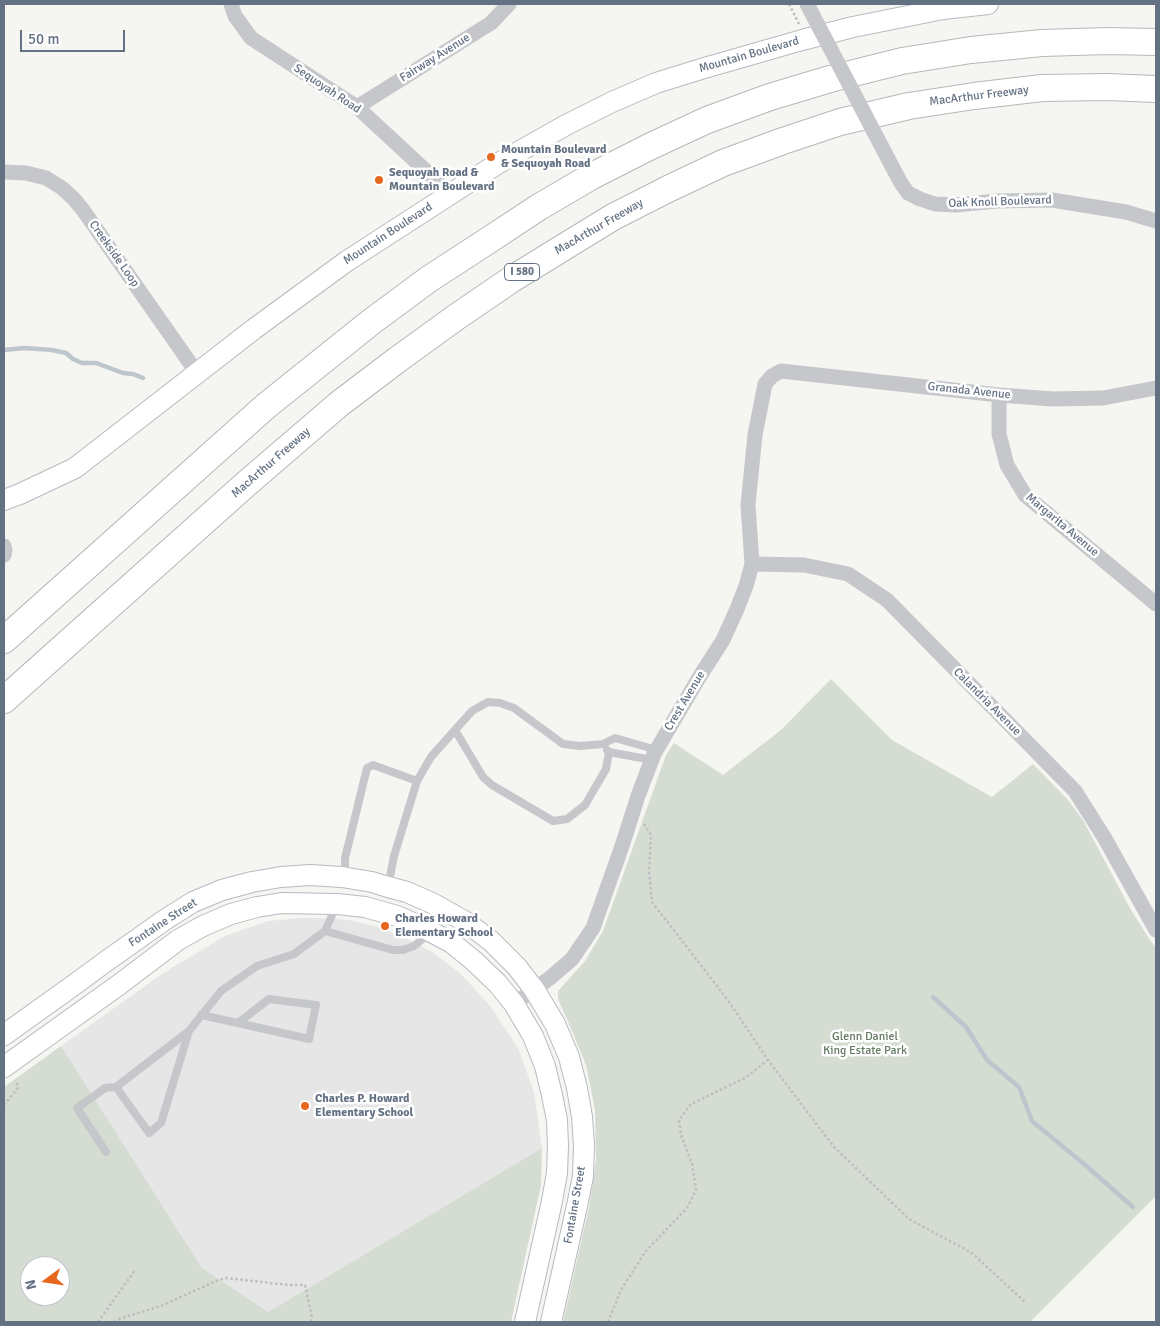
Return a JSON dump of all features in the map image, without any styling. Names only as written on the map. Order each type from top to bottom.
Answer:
[{"type":"highway","points":[[4,640],[266,406],[364,328],[478,247],[539,207],[592,176],[707,120],[770,97],[830,79],[902,61],[971,50],[1042,43],[1156,42]]},
{"type":"highway","name":"MacArthur Freeway","points":[[4,700],[246,484],[339,404],[454,318],[520,274],[613,217],[724,163],[840,122],[909,106],[1042,88],[1108,87],[1156,89]]},
{"type":"street","name":"Sequoyah Road","points":[[231,4],[235,16],[251,38],[357,107],[438,182],[446,196]]},
{"type":"street","name":"Fairway Avenue","points":[[357,107],[491,23],[509,4]]},
{"type":"street","name":"Oak Knoll Boulevard","points":[[807,4],[895,172],[908,193],[935,204],[956,205],[997,200],[1052,200],[1126,212],[1156,221]]},
{"type":"street","name":"Mountain Boulevard","points":[[4,500],[75,468],[324,277],[446,196],[497,164],[612,102],[656,84],[746,56],[853,27],[943,9],[988,4]]},
{"type":"street","name":"Creekside Loop","points":[[4,172],[26,173],[46,178],[62,188],[74,199],[84,210],[197,373]]},
{"type":"street","name":"Granada Avenue","points":[[782,371],[999,395],[1053,399],[1103,398],[1156,388]]},
{"type":"street","name":"Crest Avenue","points":[[514,1004],[550,978],[572,959],[593,928],[654,755],[723,640],[746,586],[752,564],[748,505],[755,434],[765,384],[772,376],[782,371]]},
{"type":"street","name":"Margarita Avenue","points":[[999,395],[999,434],[1007,465],[1024,495],[1156,604]]},
{"type":"street","points":[[4,546],[4,555]]},
{"type":"street","name":"Calandria Avenue","points":[[752,564],[804,565],[848,574],[887,600],[1075,791],[1104,837],[1156,930]]},
{"type":"street","name":"Fontaine Street","points":[[4,1035],[166,919],[193,902],[222,890],[281,877],[310,875],[345,877],[407,892],[434,904],[466,922],[491,941],[517,967],[534,989],[555,1024],[569,1057],[582,1117],[584,1145],[583,1176],[551,1322]]},
{"type":"street","name":"Fontaine Street","points":[[7,1064],[178,940],[203,926],[231,914],[282,903],[338,904],[365,907],[397,916],[432,932],[452,943],[474,961],[498,984],[514,1004],[533,1036],[545,1066],[552,1094],[557,1120],[557,1173],[525,1322]]},
{"type":"lane","points":[[388,887],[394,856],[417,781],[430,757],[472,711],[488,702],[500,703],[514,708],[564,744],[580,746],[603,744],[615,738],[654,755]]},
{"type":"lane","points":[[455,730],[483,777],[492,785],[553,821],[567,819],[585,805],[606,769],[609,752],[603,744]]},
{"type":"lane","points":[[609,752],[654,755]]},
{"type":"lane","points":[[345,877],[348,846],[367,768],[374,765],[417,781]]},
{"type":"lane","points":[[106,1152],[77,1108],[105,1088],[116,1087],[189,1031],[221,990],[256,966],[294,954],[325,932],[338,904]]},
{"type":"lane","points":[[325,932],[393,950],[403,950],[414,946],[432,932]]},
{"type":"lane","points":[[201,1015],[309,1039],[316,1005],[269,999],[238,1023]]},
{"type":"lane","points":[[116,1087],[149,1133],[161,1123],[189,1031]]},
{"type":"path","points":[[789,4],[799,24]]},
{"type":"path","points":[[634,809],[651,834],[649,871],[652,902],[726,999],[768,1060],[834,1147],[908,1219],[972,1253],[1026,1303]]},
{"type":"path","points":[[608,1322],[621,1290],[645,1252],[687,1208],[696,1190],[692,1164],[681,1135],[679,1120],[691,1104],[745,1078],[768,1060]]},
{"type":"path","points":[[4,1105],[18,1088],[7,1064]]},
{"type":"path","points":[[98,1322],[135,1270]]},
{"type":"path","points":[[114,1322],[161,1306],[226,1278],[305,1285],[312,1317],[311,1322]]},
{"type":"shaded area","name":"Charles P. Howard Elementary School","points":[[319,918],[348,920],[375,926],[406,938],[432,952],[461,974],[490,1006],[518,1048],[534,1092],[542,1148],[268,1312],[201,1267],[70,1266],[70,1256],[61,1256],[80,1077],[61,1046],[162,974],[225,936],[268,921]]},
{"type":"green space","name":"Glenn Daniel King Estate Park","points":[[831,679],[892,740],[992,797],[1033,764],[1068,800],[1083,820],[1131,910],[1156,948],[1156,1196],[1030,1322],[563,1322],[589,1207],[596,1160],[595,1110],[586,1065],[558,999],[558,991],[585,961],[603,931],[666,755],[674,743],[723,775],[781,730]]},
{"type":"green space","points":[[61,1046],[201,1267],[268,1312],[542,1148],[541,1185],[511,1322],[4,1322],[4,1087]]},
{"type":"waterway","points":[[4,350],[24,348],[52,350],[66,353],[82,363],[96,363],[143,378]]},
{"type":"waterway","points":[[933,997],[966,1027],[987,1060],[1019,1087],[1032,1121],[1133,1207]]},
{"type":"place","name":"Mountain Boulevard & Sequoyah Road","points":[[491,157]]},
{"type":"place","name":"Sequoyah Road & Mountain Boulevard","points":[[379,180]]},
{"type":"place","name":"Charles Howard Elementary School","points":[[385,926]]},
{"type":"place","name":"Charles P. Howard Elementary School","points":[[305,1106]]}]
